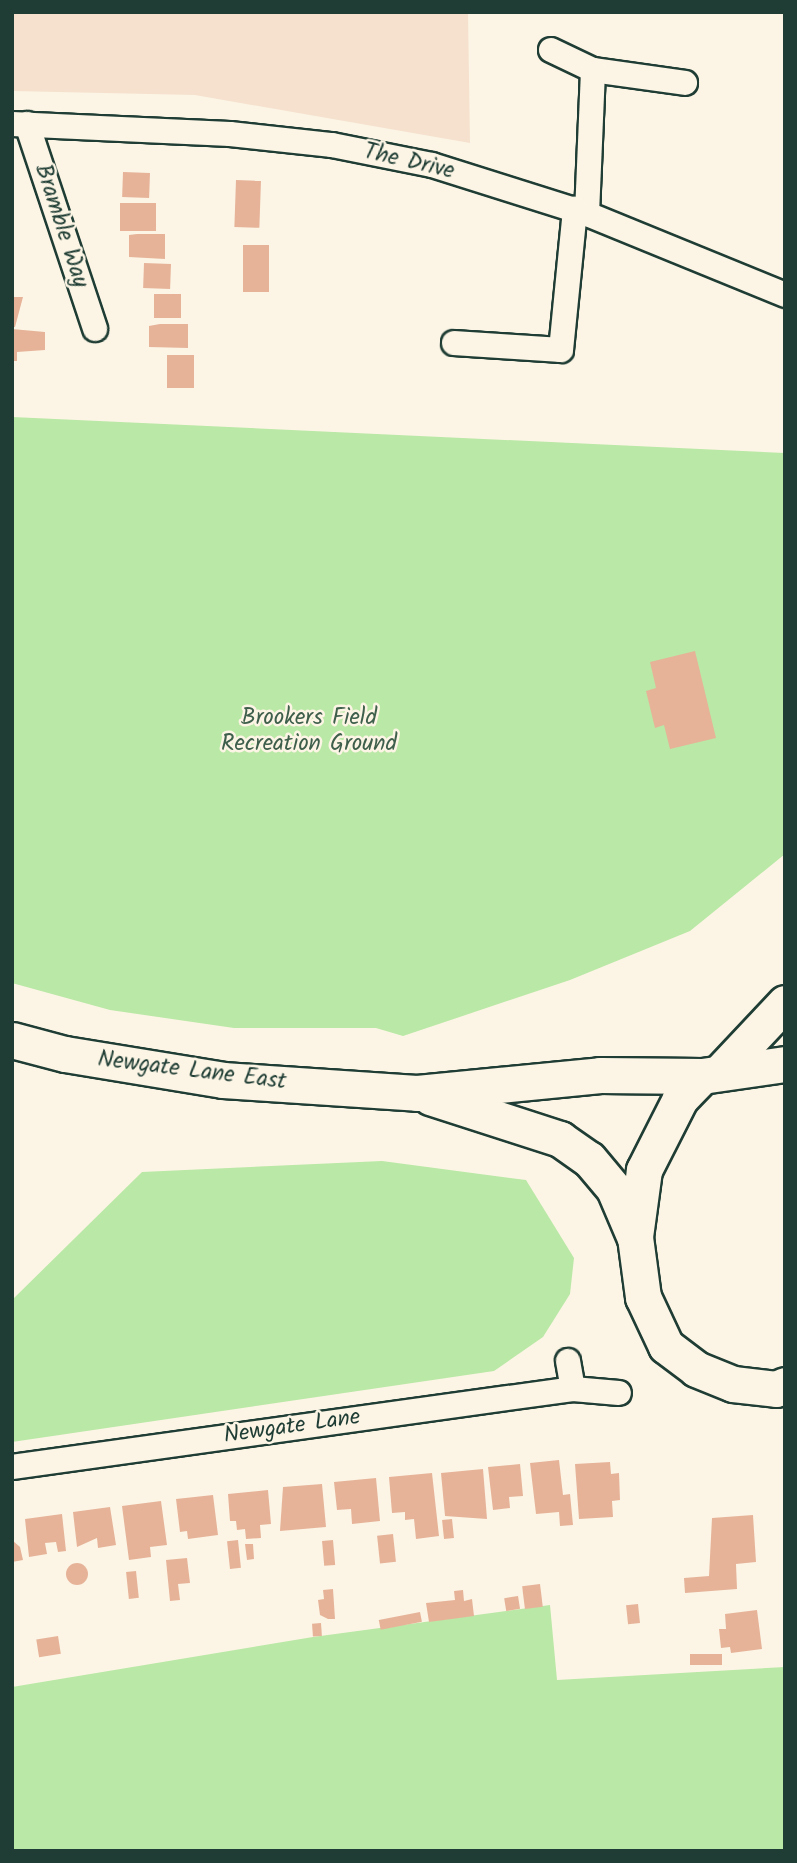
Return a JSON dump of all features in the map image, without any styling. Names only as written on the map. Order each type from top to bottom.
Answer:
[{"type":"main road","points":[[782,1389],[733,1384],[696,1369],[666,1346],[643,1297],[635,1237],[644,1170],[667,1116],[785,1003]]},
{"type":"main road","name":"Newgate Lane East","points":[[12,1040],[65,1054],[223,1080],[417,1093],[600,1075],[712,1073],[785,1064]]},
{"type":"main road","name":"Newgate Lane East","points":[[417,1093],[560,1139],[589,1159],[614,1189],[635,1237]]},
{"type":"street","points":[[551,50],[593,70],[685,83]]},
{"type":"street","points":[[454,343],[561,350],[581,211],[593,70]]},
{"type":"street","name":"The Drive","points":[[20,124],[230,134],[332,145],[432,164],[581,211],[785,295]]},
{"type":"street","name":"Bramble Way","points":[[20,124],[95,329]]},
{"type":"street","points":[[568,1361],[573,1389]]},
{"type":"street","name":"Newgate Lane","points":[[12,1467],[573,1389],[619,1393]]},
{"type":"shaded area","points":[[12,12],[468,12],[470,143],[195,95],[12,91]]},
{"type":"green space","name":"Brookers Field Recreation Ground","points":[[12,417],[785,453],[785,854],[690,931],[570,980],[403,1036],[376,1028],[234,1028],[110,1010],[12,983]]},
{"type":"green space","points":[[382,1161],[526,1180],[574,1258],[570,1294],[543,1337],[494,1371],[12,1442],[12,1300],[142,1172]]},
{"type":"green space","points":[[550,1605],[557,1680],[785,1667],[785,1851],[12,1851],[12,1687],[313,1637]]},
{"type":"building","points":[[123,172],[150,173],[149,198],[122,197]]},
{"type":"building","points":[[236,180],[261,181],[259,228],[234,227]]},
{"type":"building","points":[[120,203],[156,203],[156,231],[120,231]]},
{"type":"building","points":[[165,234],[165,259],[129,257],[129,235]]},
{"type":"building","points":[[243,245],[269,245],[269,292],[243,292]]},
{"type":"building","points":[[144,263],[171,264],[170,289],[143,288]]},
{"type":"building","points":[[154,294],[181,294],[181,318],[154,318]]},
{"type":"building","points":[[12,297],[23,297],[15,327],[12,327]]},
{"type":"building","points":[[188,324],[188,348],[149,347],[149,326]]},
{"type":"building","points":[[12,329],[45,332],[45,350],[17,352],[17,361],[12,361]]},
{"type":"building","points":[[167,355],[194,355],[194,388],[167,388]]},
{"type":"building","points":[[695,651],[716,738],[670,749],[664,725],[655,728],[646,691],[656,688],[650,662]]},
{"type":"building","points":[[559,1460],[563,1495],[570,1494],[573,1525],[560,1526],[559,1512],[536,1514],[530,1463]]},
{"type":"building","points":[[610,1462],[611,1474],[619,1473],[620,1500],[612,1501],[613,1517],[579,1519],[575,1464]]},
{"type":"building","points":[[520,1464],[523,1496],[509,1497],[510,1508],[493,1510],[488,1467]]},
{"type":"building","points":[[483,1469],[487,1519],[445,1516],[441,1473]]},
{"type":"building","points":[[432,1473],[439,1536],[416,1539],[414,1519],[405,1520],[405,1512],[392,1513],[389,1477]]},
{"type":"building","points":[[376,1478],[380,1521],[352,1524],[351,1509],[337,1510],[334,1482]]},
{"type":"building","points":[[322,1484],[326,1527],[280,1531],[283,1487]]},
{"type":"building","points":[[268,1490],[271,1524],[260,1525],[261,1538],[246,1539],[245,1529],[237,1530],[236,1521],[230,1521],[228,1494]]},
{"type":"building","points":[[213,1495],[218,1535],[188,1539],[187,1531],[180,1532],[176,1499]]},
{"type":"building","points":[[161,1501],[167,1545],[150,1547],[151,1557],[129,1560],[122,1506]]},
{"type":"building","points":[[110,1507],[116,1545],[98,1548],[97,1538],[77,1547],[73,1512]]},
{"type":"building","points":[[62,1514],[66,1551],[58,1552],[56,1542],[45,1543],[47,1554],[29,1557],[25,1519]]},
{"type":"building","points":[[753,1515],[756,1562],[736,1564],[737,1589],[685,1593],[684,1578],[709,1576],[712,1518]]},
{"type":"building","points":[[452,1519],[454,1538],[444,1539],[442,1520]]},
{"type":"building","points":[[393,1534],[396,1562],[380,1564],[377,1536]]},
{"type":"building","points":[[12,1540],[20,1547],[23,1560],[12,1562]]},
{"type":"building","points":[[238,1540],[241,1568],[230,1569],[227,1541]]},
{"type":"building","points":[[333,1540],[335,1565],[324,1566],[322,1541]]},
{"type":"building","points":[[245,1544],[253,1544],[254,1559],[247,1560]]},
{"type":"building","points":[[187,1558],[190,1583],[178,1584],[180,1600],[170,1601],[166,1560]]},
{"type":"building","points":[[73,1563],[81,1563],[88,1570],[88,1578],[81,1585],[73,1585],[66,1578],[66,1570]]},
{"type":"building","points":[[136,1571],[139,1598],[129,1599],[126,1572]]},
{"type":"building","points":[[540,1584],[543,1607],[525,1609],[522,1586]]},
{"type":"building","points":[[333,1589],[335,1619],[328,1619],[320,1615],[318,1600],[324,1599],[323,1590]]},
{"type":"building","points":[[463,1590],[464,1601],[472,1599],[474,1616],[429,1622],[426,1603],[455,1600],[454,1591]]},
{"type":"building","points":[[518,1596],[520,1609],[506,1611],[504,1598]]},
{"type":"building","points":[[638,1604],[640,1623],[628,1624],[626,1605]]},
{"type":"building","points":[[757,1610],[762,1649],[731,1653],[730,1647],[721,1648],[719,1629],[726,1629],[725,1614]]},
{"type":"building","points":[[420,1612],[422,1622],[381,1630],[379,1620]]},
{"type":"building","points":[[321,1623],[322,1636],[313,1637],[312,1624]]},
{"type":"building","points":[[58,1636],[61,1654],[39,1657],[36,1639]]},
{"type":"building","points":[[690,1654],[722,1654],[722,1665],[690,1665]]}]
